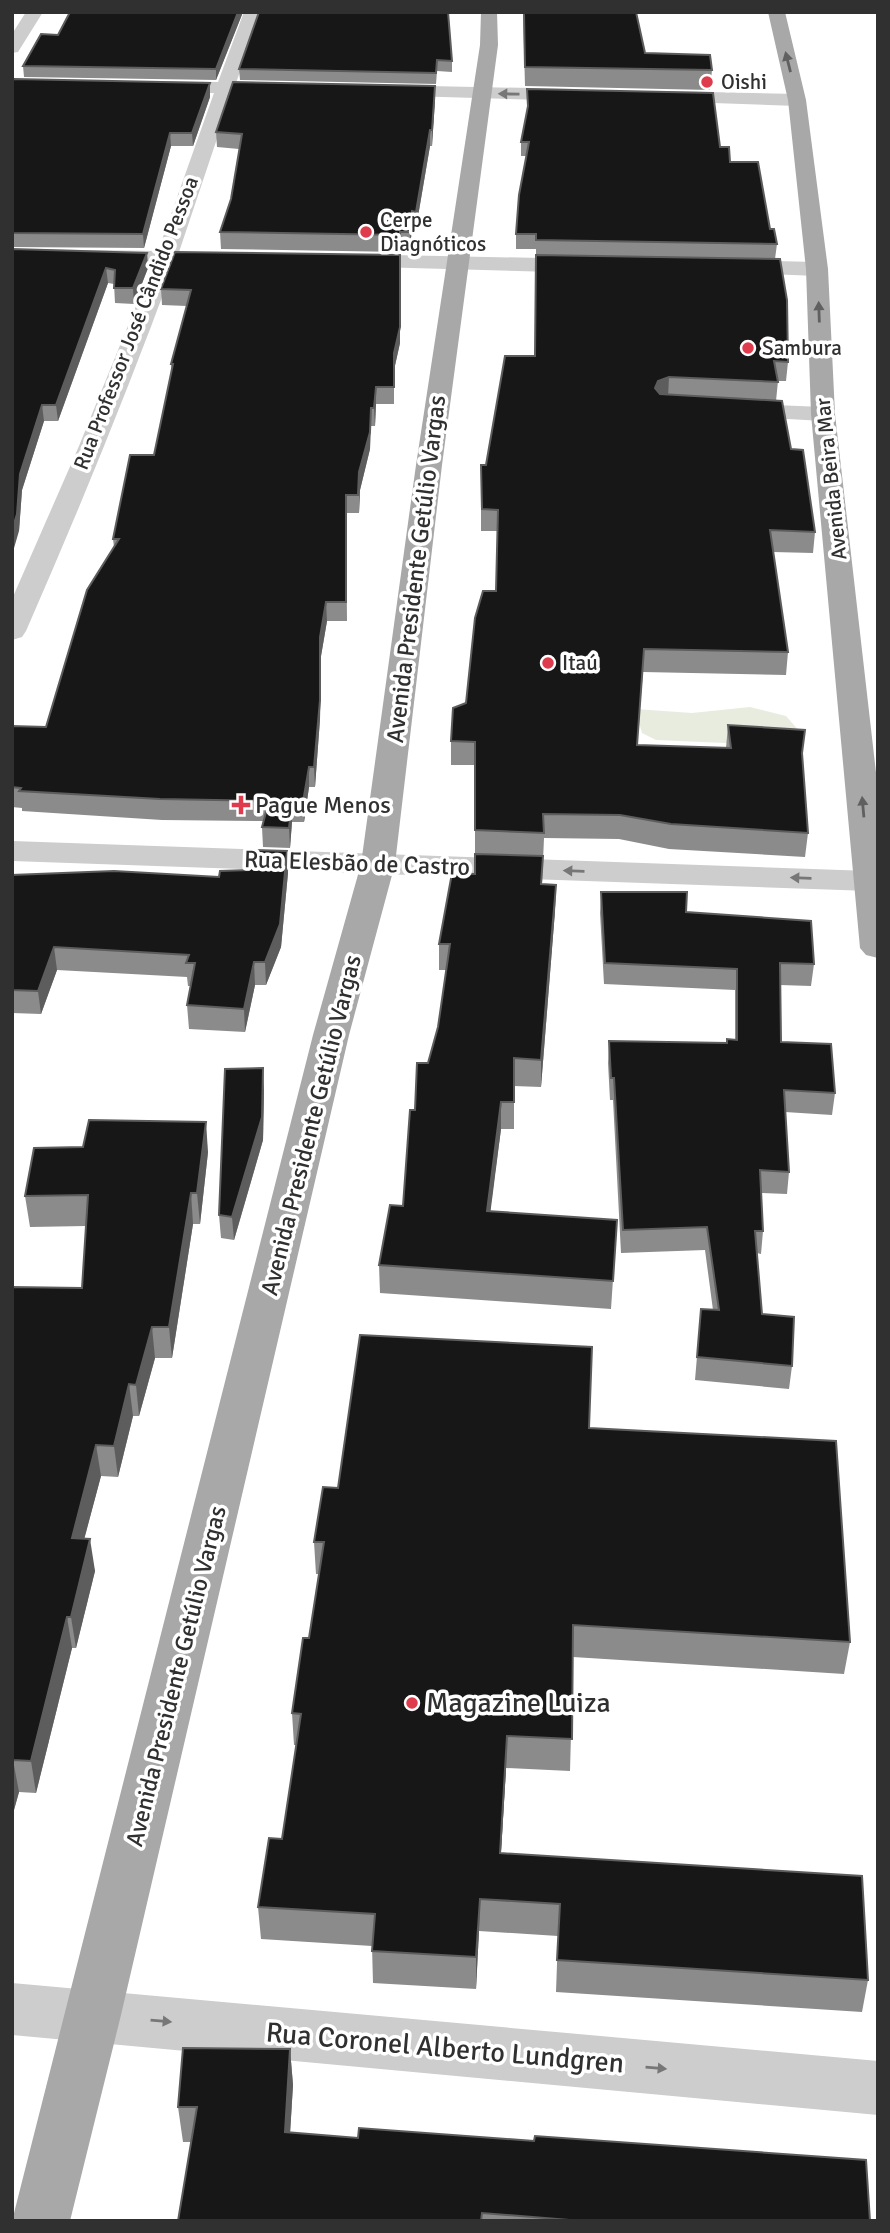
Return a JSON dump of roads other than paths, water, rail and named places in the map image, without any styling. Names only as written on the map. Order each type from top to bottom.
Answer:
[{"type":"main road","name":"Avenida Presidente Getúlio Vargas","points":[[40,2221],[93,2015],[331,1035],[378,864],[429,465],[488,45],[489,12]]},
{"type":"main road","name":"Avenida Beira Mar","points":[[776,12],[797,100],[817,269],[823,414],[878,948]]},
{"type":"street","points":[[12,48],[35,12]]},
{"type":"street","name":"Rua Professor José Cândido Pessoa","points":[[12,631],[52,540],[166,257],[223,88],[253,12]]},
{"type":"street","points":[[144,87],[304,90]]},
{"type":"street","points":[[358,91],[591,95]]},
{"type":"street","points":[[646,96],[797,100]]},
{"type":"street","points":[[12,255],[249,259]]},
{"type":"street","points":[[332,261],[610,266]]},
{"type":"street","points":[[706,267],[817,269]]},
{"type":"street","points":[[707,409],[823,414]]},
{"type":"street","name":"Rua Elesbão de Castro","points":[[12,851],[870,881]]},
{"type":"street","name":"Rua Coronel Alberto Lundgren","points":[[12,2009],[878,2088]]},
{"type":"place","name":"Oishi","points":[[707,82]]},
{"type":"place","name":"Cerpe Diagnóticos","points":[[366,232]]},
{"type":"place","name":"Sambura","points":[[748,348]]},
{"type":"place","name":"Itaú","points":[[548,663]]},
{"type":"place","name":"Pague Menos","points":[[241,805]]},
{"type":"place","name":"Magazine Luiza","points":[[412,1703]]}]
